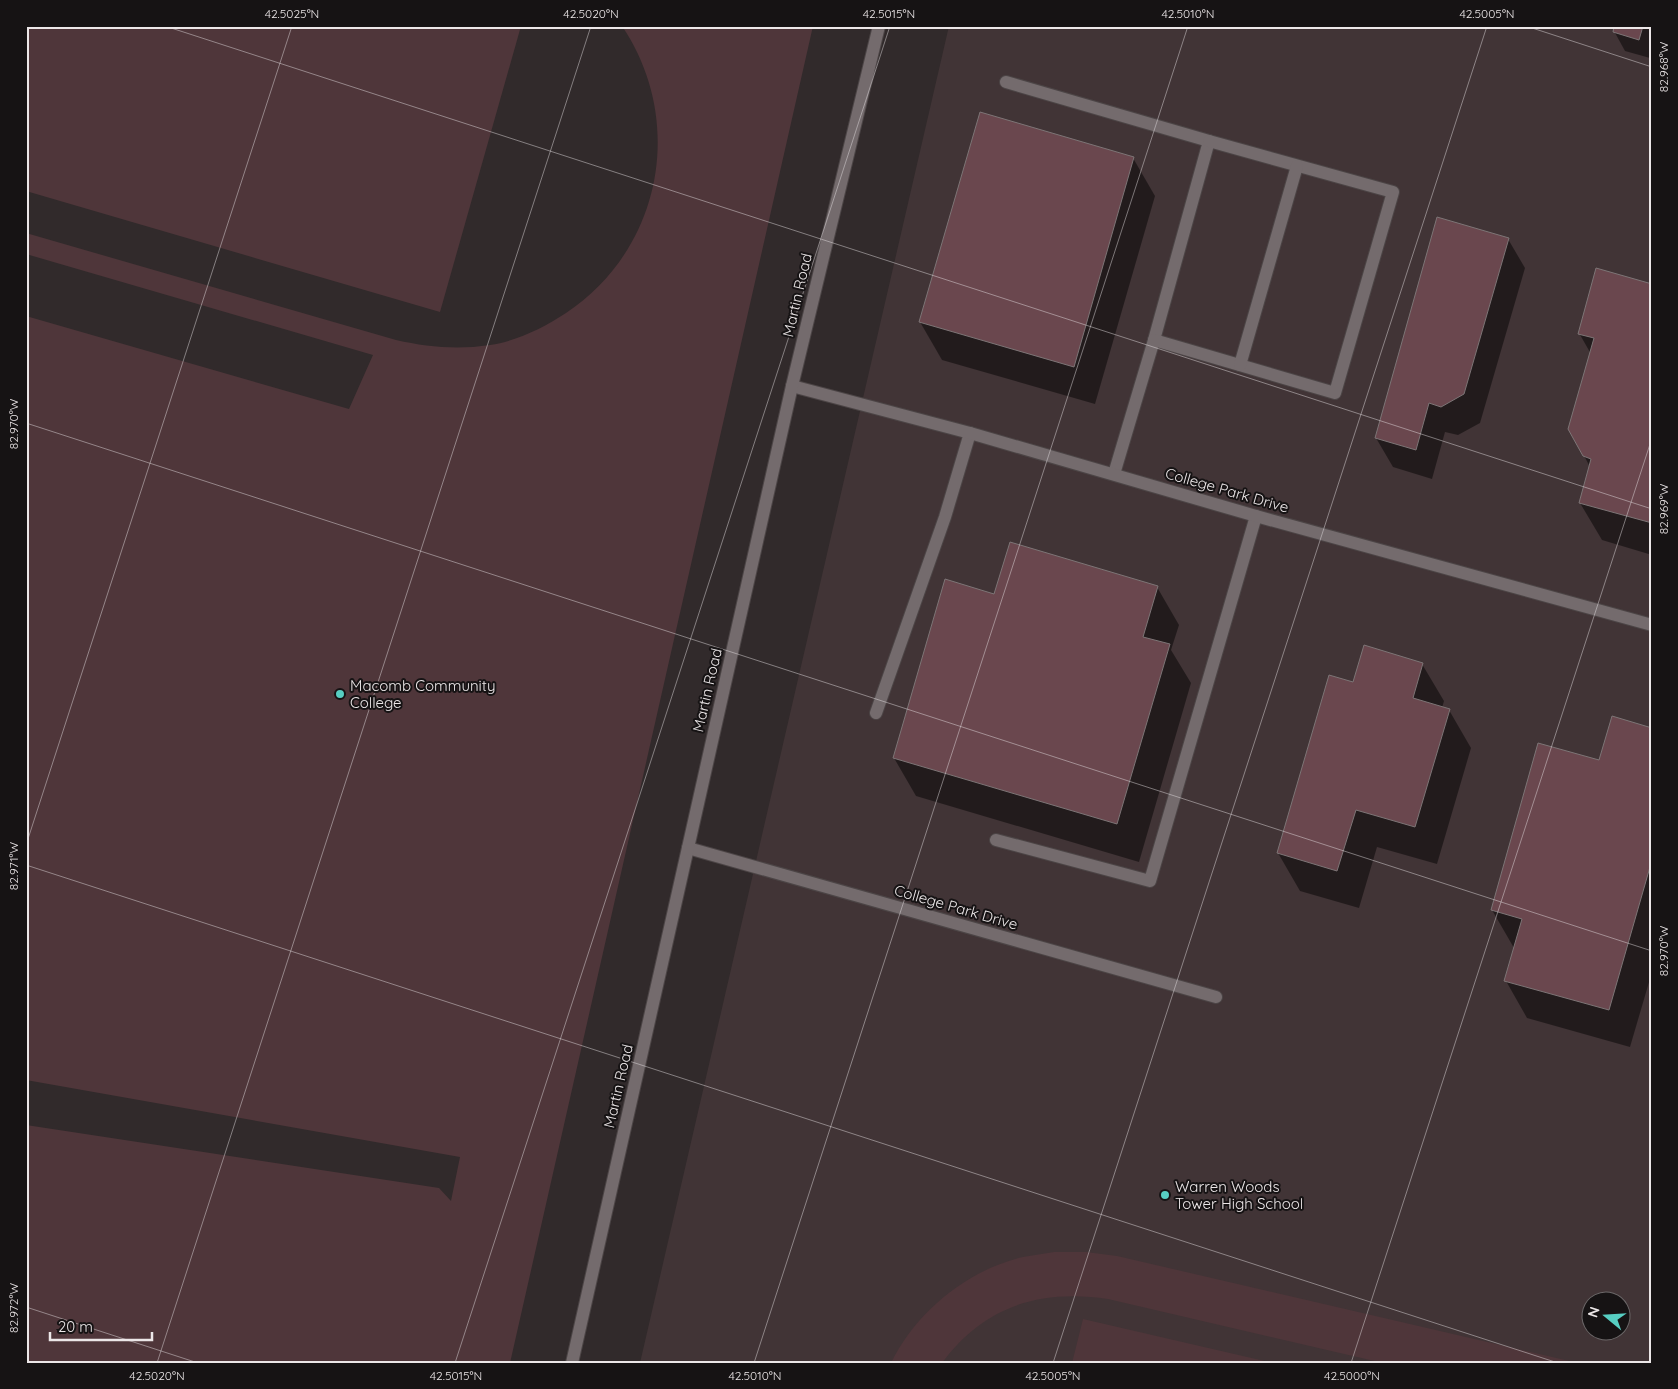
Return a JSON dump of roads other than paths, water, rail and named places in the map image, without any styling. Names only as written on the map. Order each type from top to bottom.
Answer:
[{"type":"street","name":"Martin Road","points":[[572,1363],[792,386],[878,26]]},
{"type":"street","points":[[1006,82],[1393,192],[1335,392],[1154,340]]},
{"type":"street","points":[[1114,474],[1154,340],[1209,141]]},
{"type":"street","points":[[1240,365],[1297,166]]},
{"type":"street","name":"College Park Drive","points":[[792,386],[970,433],[1256,516],[1652,625]]},
{"type":"street","points":[[876,713],[945,517],[970,433]]},
{"type":"street","points":[[996,840],[1150,881],[1256,516]]},
{"type":"street","name":"College Park Drive","points":[[688,848],[1216,997]]},
{"type":"place","name":"Macomb Community College","points":[[340,694]]},
{"type":"place","name":"Warren Woods Tower High School","points":[[1165,1195]]}]
